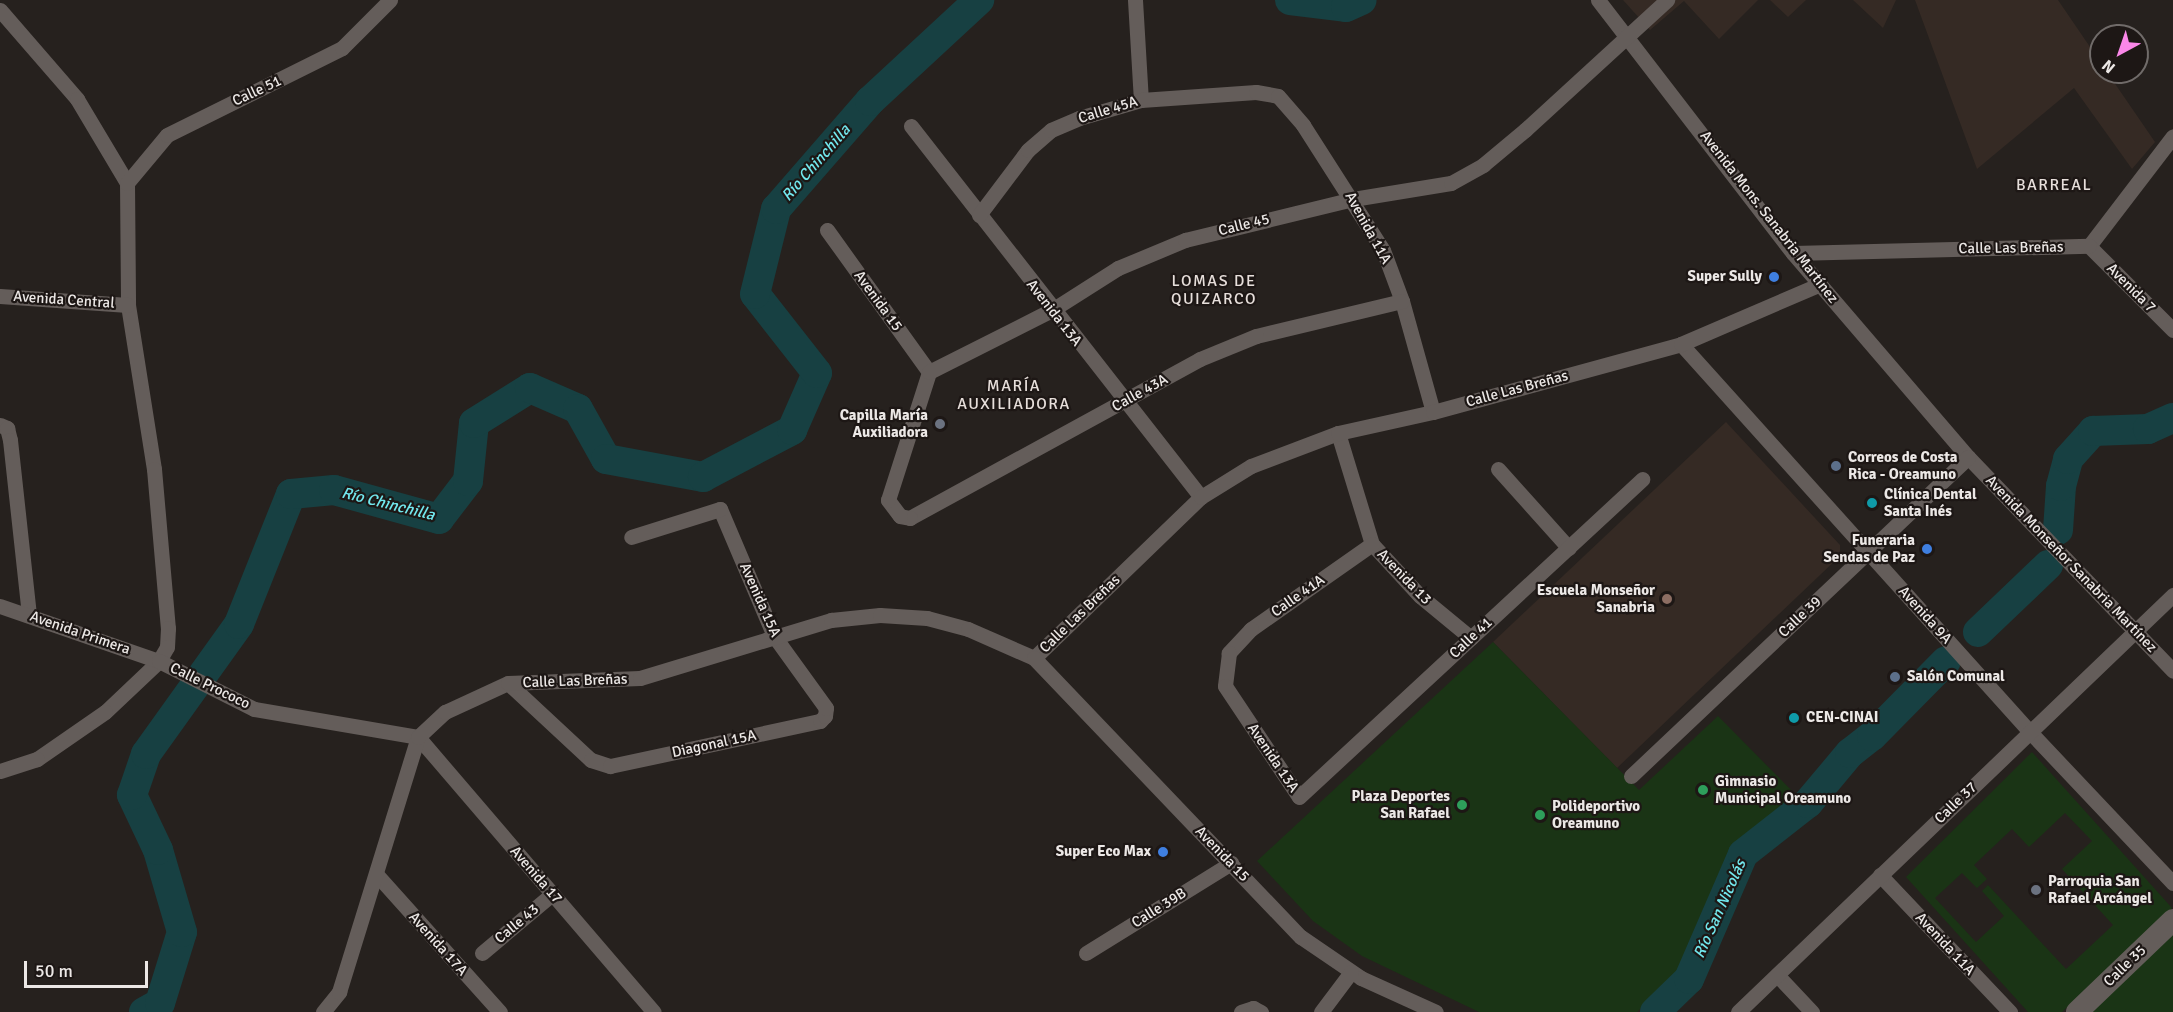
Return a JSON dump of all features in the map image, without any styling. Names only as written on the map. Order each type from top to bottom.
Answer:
[{"type":"main road","name":"Calle 35","points":[[2077,1012],[2173,920]]},
{"type":"street","name":"Calle 51","points":[[127,183],[167,135],[342,48],[390,0]]},
{"type":"street","points":[[1136,0],[1141,100]]},
{"type":"street","name":"Avenida Mons. Sanabria Martínez","points":[[1598,0],[1630,36],[1793,253],[1968,456]]},
{"type":"street","name":"Calle 45","points":[[929,372],[1052,310],[1118,268],[1185,240],[1353,200],[1451,183],[1483,165],[1630,36],[1667,0]]},
{"type":"street","points":[[1,12],[77,99],[127,183],[128,305],[154,469],[168,628],[167,647],[159,661]]},
{"type":"street","name":"Calle 45A","points":[[979,215],[1028,150],[1051,130],[1141,100],[1256,92],[1278,96]]},
{"type":"street","name":"Avenida 11A","points":[[1278,96],[1303,125],[1383,250],[1402,301],[1433,412]]},
{"type":"street","name":"Avenida 13A","points":[[911,126],[1124,403],[1201,497]]},
{"type":"street","points":[[2089,246],[2173,136]]},
{"type":"street","name":"Avenida 15","points":[[827,230],[929,372]]},
{"type":"street","name":"Calle Las Breñas","points":[[1793,253],[2089,246]]},
{"type":"street","name":"Avenida 7","points":[[2089,246],[2173,330]]},
{"type":"street","name":"Calle Las Breñas","points":[[418,737],[445,712],[508,683],[625,681],[831,620],[880,615],[927,618],[968,629],[1034,658],[1201,497],[1251,466],[1338,433],[1433,412],[1681,344],[1820,284]]},
{"type":"street","name":"Avenida Central","points":[[0,296],[128,305]]},
{"type":"street","name":"Calle 43A","points":[[929,372],[888,500],[893,510],[910,518],[1124,403],[1200,359],[1256,336],[1402,301]]},
{"type":"street","name":"Avenida 9A","points":[[1681,344],[2030,732],[2173,883]]},
{"type":"street","points":[[0,425],[7,428],[10,440],[29,615]]},
{"type":"street","name":"Avenida 13","points":[[1338,433],[1372,544],[1420,596],[1471,638]]},
{"type":"street","name":"Calle 39","points":[[1631,776],[1968,456]]},
{"type":"street","name":"Avenida Monseñor Sanabria Martínez","points":[[1968,456],[2173,671]]},
{"type":"street","points":[[1498,469],[1569,548]]},
{"type":"street","name":"Calle 41","points":[[1299,797],[1643,479]]},
{"type":"street","name":"Avenida 15A","points":[[631,537],[720,509],[774,636],[826,708],[825,716]]},
{"type":"street","name":"Calle 41A","points":[[1229,653],[1251,629],[1372,544]]},
{"type":"street","name":"Calle 37","points":[[1738,1012],[2173,595]]},
{"type":"street","name":"Avenida Primera","points":[[0,606],[159,661]]},
{"type":"street","name":"Avenida 13A","points":[[1229,653],[1225,686],[1299,797]]},
{"type":"street","name":"Avenida 15","points":[[1034,658],[1301,937],[1351,972],[1436,1012]]},
{"type":"street","name":"Calle Prococo","points":[[0,771],[37,759],[105,712],[159,661],[220,694],[255,709],[418,737]]},
{"type":"street","name":"Diagonal 15A","points":[[508,683],[601,764],[610,766],[820,721],[825,716]]},
{"type":"street","points":[[323,1012],[339,992],[418,737]]},
{"type":"street","name":"Avenida 17","points":[[418,737],[648,1010]]},
{"type":"street","name":"Calle 39B","points":[[1086,953],[1231,863]]},
{"type":"street","name":"Avenida 17A","points":[[377,875],[500,1012]]},
{"type":"street","name":"Avenida 11A","points":[[1880,875],[2010,1012]]},
{"type":"street","name":"Calle 43","points":[[482,953],[552,894]]},
{"type":"street","points":[[1321,1012],[1351,972]]},
{"type":"street","points":[[1777,975],[1812,1012]]},
{"type":"street","points":[[1241,1012],[1253,1008],[1261,1012]]},
{"type":"shaded area","points":[[1623,0],[1758,0],[1719,39],[1684,1],[1650,30]]},
{"type":"shaded area","points":[[1770,0],[1806,0],[1788,17]]},
{"type":"shaded area","points":[[1853,0],[1896,0],[1883,28]]},
{"type":"shaded area","points":[[1915,0],[2058,0],[2089,45],[2089,84],[2115,84],[2155,142],[2132,169],[2074,88],[1977,169]]},
{"type":"shaded area","name":"Escuela Monseñor Sanabria","points":[[1726,422],[1840,545],[1840,556],[1617,768],[1493,642]]},
{"type":"green space","name":"Polideportivo Oreamuno","points":[[1493,642],[1639,790],[1718,716],[1796,795],[1727,858],[1713,916],[1682,970],[1637,1012],[1479,1012],[1362,956],[1313,921],[1257,861]]},
{"type":"green space","points":[[2032,752],[2172,908],[2062,1012],[2028,1012],[1906,877]],"holes":[[[2065,813],[2092,841],[2062,869],[2113,925],[2066,969],[1988,885],[1982,891],[2004,916],[1976,942],[1935,898],[1962,873],[1977,888],[1987,879],[1974,865],[2012,829],[2029,847]]]},
{"type":"green space","points":[[2173,933],[2173,1012],[2092,1012]]},
{"type":"waterway","name":"Río Chinchilla","points":[[144,1012],[160,1003],[182,932],[158,850],[132,795],[146,754],[239,624],[291,494],[334,490],[439,519],[468,481],[474,423],[530,388],[578,409],[606,459],[703,477],[792,430],[817,373],[755,294],[776,209],[870,101],[979,0]]},
{"type":"waterway","name":"Río Chinchilla","points":[[1290,0],[1346,7],[1362,0]]},
{"type":"waterway","name":"Río San Nicolás","points":[[2058,530],[2061,486],[2068,459],[2093,431],[2148,429],[2173,418]]},
{"type":"waterway","name":"Río San Nicolás","points":[[1978,632],[2048,565]]},
{"type":"waterway","name":"Río San Nicolás","points":[[1655,1012],[1689,979],[1743,854],[1808,803],[1850,753],[1872,736],[1946,661]]},
{"type":"place","name":"Super Sully","points":[[1774,277]]},
{"type":"place","name":"Capilla María Auxiliadora","points":[[940,424]]},
{"type":"place","name":"Correos de Costa Rica - Oreamuno","points":[[1836,466]]},
{"type":"place","name":"Clínica Dental Santa Inés","points":[[1872,503]]},
{"type":"place","name":"Funeraria Sendas de Paz","points":[[1927,549]]},
{"type":"place","name":"Escuela Monseñor Sanabria","points":[[1667,599]]},
{"type":"place","name":"Salón Comunal","points":[[1895,677]]},
{"type":"place","name":"CEN-CINAI","points":[[1794,718]]},
{"type":"place","name":"Gimnasio Municipal Oreamuno","points":[[1703,790]]},
{"type":"place","name":"Plaza Deportes San Rafael","points":[[1462,805]]},
{"type":"place","name":"Polideportivo Oreamuno","points":[[1540,815]]},
{"type":"place","name":"Super Eco Max","points":[[1163,852]]},
{"type":"place","name":"Parroquia San Rafael Arcángel","points":[[2036,890]]},
{"type":"district","name":"BARREAL","points":[[2054,185]]},
{"type":"district","name":"LOMAS DE QUIZARCO","points":[[1214,290]]},
{"type":"district","name":"MARÍA AUXILIADORA","points":[[1014,395]]}]
